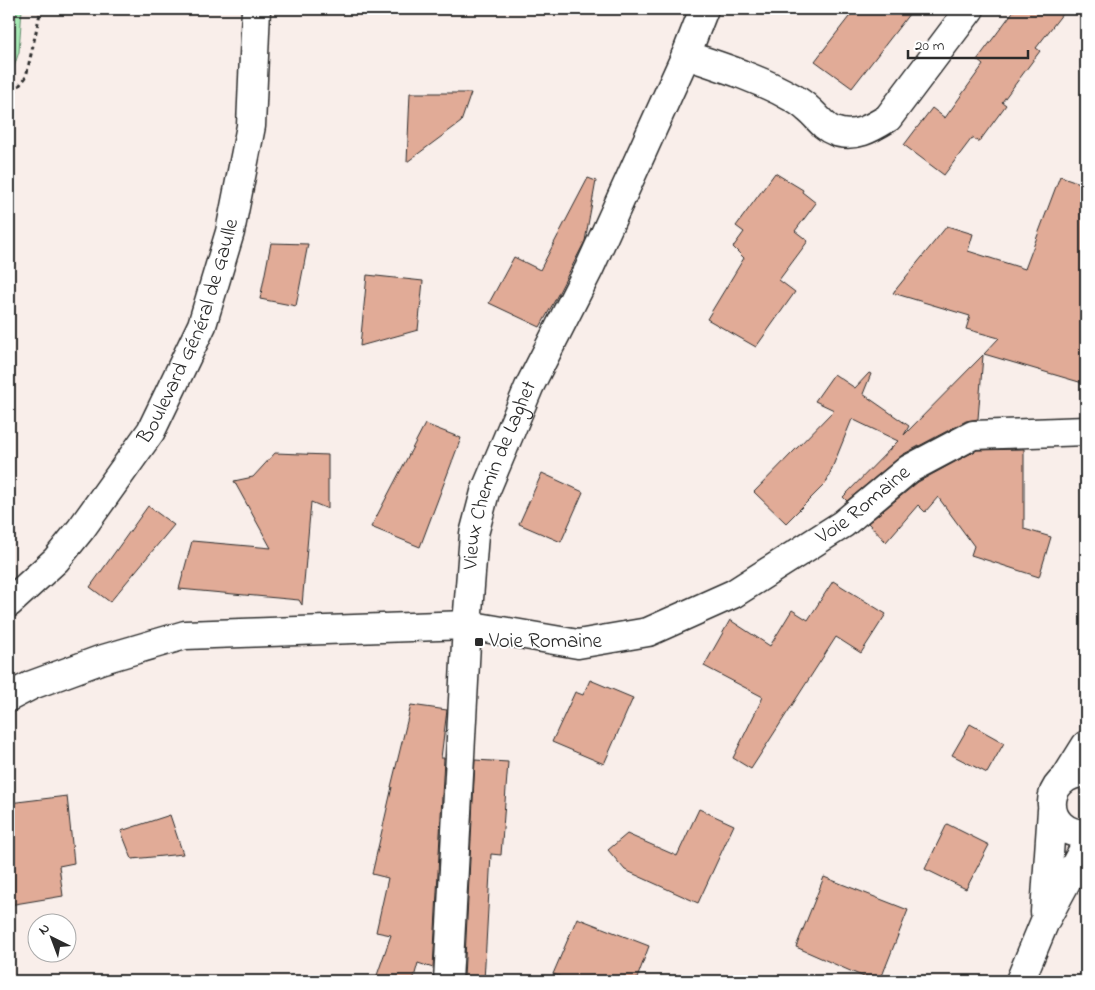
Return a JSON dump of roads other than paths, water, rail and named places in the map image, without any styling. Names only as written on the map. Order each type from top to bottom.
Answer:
[{"type":"street","name":"Boulevard Général de Gaulle","points":[[9,603],[56,560],[81,529],[151,431],[202,325],[230,232],[251,126],[256,9]]},
{"type":"street","name":"Vieux Chemin de Laghet","points":[[448,981],[467,625],[474,534],[485,492],[529,387],[589,269],[686,55],[704,9]]},
{"type":"street","points":[[686,55],[730,69],[792,98],[808,108],[824,124],[835,131],[851,133],[870,130],[888,118],[970,9]]},
{"type":"street","name":"Voie Romaine","points":[[9,697],[32,685],[100,660],[184,635],[467,625],[578,644],[648,632],[733,594],[842,524],[909,469],[973,435],[1086,432]]},
{"type":"street","points":[[1044,921],[1054,792],[1059,783],[1076,775],[1086,746]]},
{"type":"street","points":[[1052,810],[1060,826],[1077,834],[1086,834]]},
{"type":"street","points":[[1020,981],[1044,921],[1086,845]]},
{"type":"place","name":"Voie Romaine","points":[[479,642]]}]
